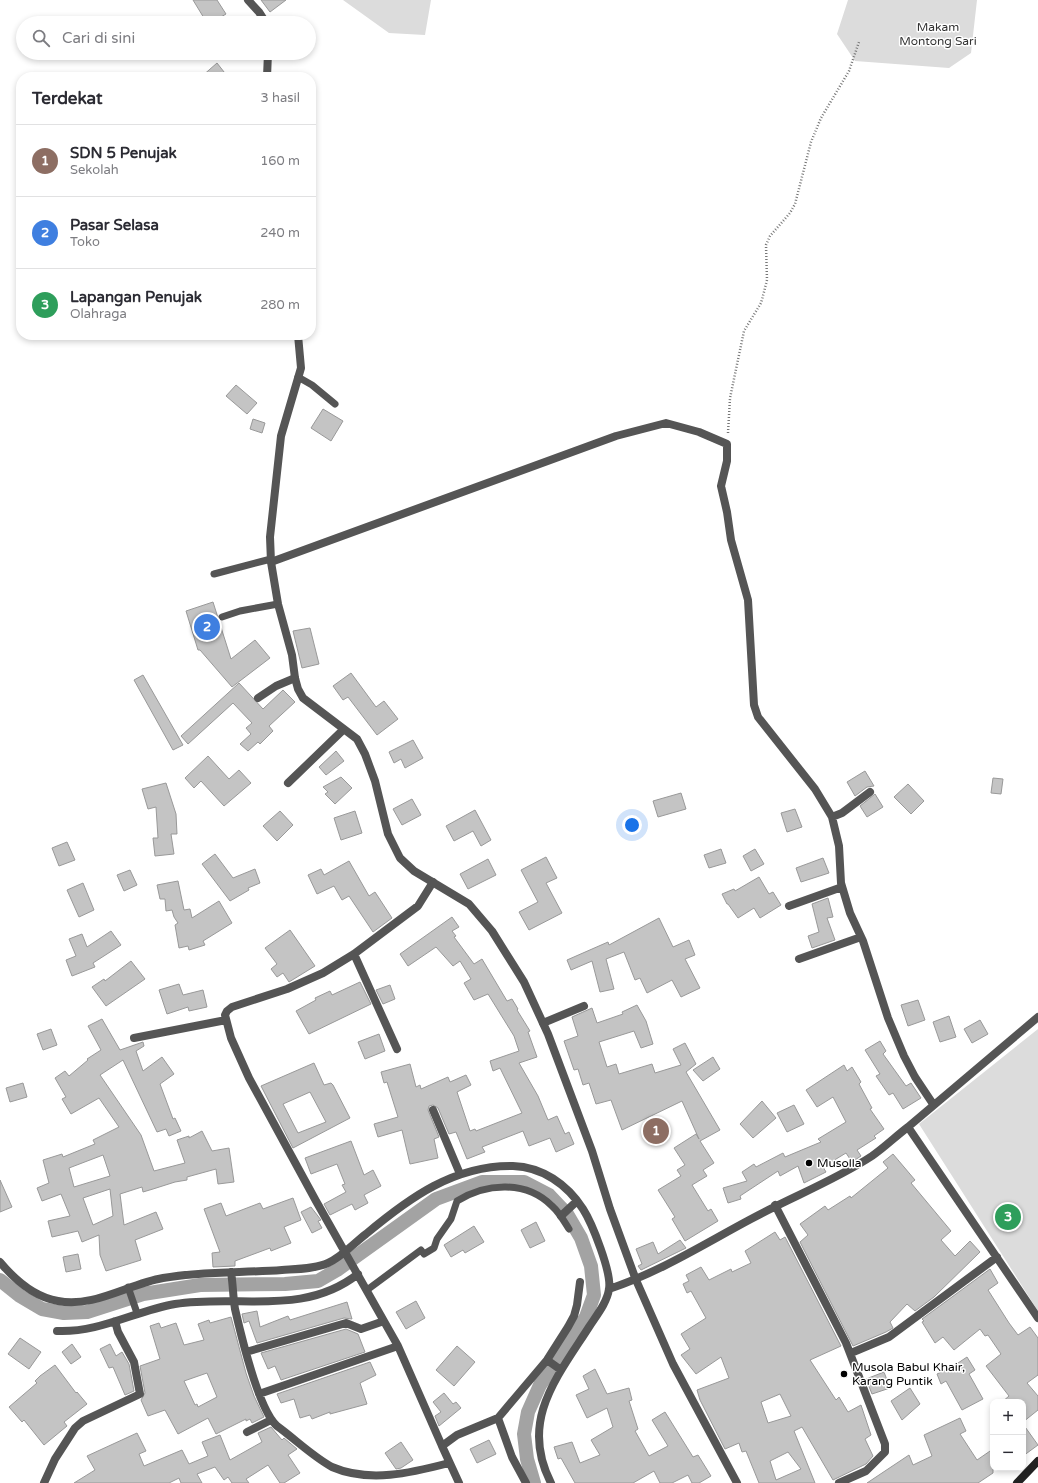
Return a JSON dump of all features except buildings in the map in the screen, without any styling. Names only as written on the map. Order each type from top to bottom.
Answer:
[{"type":"main road","points":[[1017,1483],[1038,1461]]},
{"type":"street","points":[[248,0],[262,16]]},
{"type":"street","points":[[266,72],[267,60]]},
{"type":"street","points":[[299,340],[301,360],[298,377],[281,436],[270,538],[271,560],[278,604],[292,655],[294,678],[298,689],[303,698],[343,730],[357,739],[365,754],[375,781],[388,834],[400,858],[414,871],[469,904],[492,931],[524,982],[543,1023],[592,1151],[610,1209],[636,1280],[674,1364],[737,1483]]},
{"type":"street","points":[[271,560],[616,436],[666,423],[699,432],[727,444],[727,461],[721,486],[731,540],[748,600],[754,705],[758,717],[815,789],[832,817],[839,846],[842,887],[850,914],[861,937],[888,1018],[904,1056],[915,1077],[933,1104]]},
{"type":"street","points":[[258,698],[276,686],[294,678]]},
{"type":"street","points":[[288,783],[343,730]]},
{"type":"street","points":[[832,817],[842,813],[870,792]]},
{"type":"street","points":[[433,882],[418,906],[354,954],[323,973],[287,989],[232,1007],[225,1015],[231,1038],[249,1078],[346,1255],[398,1346],[459,1483]]},
{"type":"street","points":[[789,906],[842,887]]},
{"type":"street","points":[[799,959],[861,937]]},
{"type":"street","points":[[354,954],[397,1049]]},
{"type":"street","points":[[543,1023],[584,1006]]},
{"type":"street","points":[[609,1289],[636,1280],[696,1250],[776,1205],[835,1177],[873,1155],[1038,1017]]},
{"type":"street","points":[[134,1038],[226,1020]]},
{"type":"street","points":[[433,1110],[460,1174]]},
{"type":"street","points":[[908,1127],[1038,1318]]},
{"type":"street","points":[[0,1262],[9,1272],[34,1293],[58,1301],[75,1303],[130,1291],[161,1278],[194,1274],[232,1274],[311,1268],[346,1255],[428,1188],[460,1174],[494,1166],[525,1167],[538,1170],[559,1182],[576,1202],[593,1228],[603,1259],[609,1289],[601,1309],[559,1369],[546,1398],[540,1421],[540,1450],[551,1483]]},
{"type":"street","points":[[562,1215],[576,1202]]},
{"type":"street","points":[[776,1205],[851,1353],[885,1444],[885,1452],[866,1471],[839,1483]]},
{"type":"street","points":[[851,1353],[889,1337],[997,1257]]},
{"type":"street","points":[[57,1331],[87,1330],[115,1321],[136,1310],[234,1296],[262,1302],[302,1300],[339,1288],[357,1273]]},
{"type":"street","points":[[232,1274],[234,1296],[246,1352],[264,1409],[270,1420],[322,1460],[332,1466],[353,1474],[383,1477],[449,1463]]},
{"type":"street","points":[[442,1446],[457,1435],[498,1418],[548,1361],[574,1316],[580,1282]]},
{"type":"street","points":[[44,1483],[55,1458],[74,1428],[83,1421],[140,1394],[134,1362],[118,1332],[115,1321]]},
{"type":"street","points":[[246,1352],[346,1324],[361,1329],[384,1321]]},
{"type":"street","points":[[259,1394],[398,1346]]},
{"type":"street","points":[[548,1361],[559,1369]]},
{"type":"street","points":[[498,1418],[512,1457],[526,1483]]},
{"type":"street","points":[[247,1432],[270,1420]]},
{"type":"lane","points":[[298,377],[312,385],[335,404]]},
{"type":"lane","points":[[214,574],[271,560]]},
{"type":"lane","points":[[222,617],[240,611],[278,604]]},
{"type":"lane","points":[[367,1290],[421,1250],[424,1254],[434,1248],[437,1238],[450,1219],[457,1201],[482,1190],[504,1187],[523,1190],[544,1199],[562,1215],[569,1229]]},
{"type":"lane","points":[[130,1291],[136,1310]]},
{"type":"path","points":[[727,444],[730,398],[744,331],[761,303],[767,280],[766,245],[770,236],[790,213],[795,204],[811,142],[821,118],[849,71],[859,42]]},
{"type":"green space","points":[[343,0],[431,0],[425,35],[389,33]]},
{"type":"green space","name":"Makam Montong Sari","points":[[848,0],[977,0],[971,53],[949,68],[855,61],[837,34]]},
{"type":"green space","points":[[1038,1029],[1038,1311],[919,1124]]},
{"type":"waterway","points":[[0,1280],[20,1296],[42,1309],[64,1313],[87,1312],[143,1294],[200,1285],[285,1284],[318,1281],[337,1270],[436,1199],[482,1182],[524,1182],[549,1195],[567,1214],[581,1238],[591,1266],[594,1295],[586,1317],[540,1385],[528,1412],[524,1434],[527,1459],[534,1483]]},
{"type":"place","name":"Pasar Selasa","points":[[207,627]]},
{"type":"place","name":"SDN 5 Penujak","points":[[656,1131]]},
{"type":"place","name":"Musolla","points":[[809,1163]]},
{"type":"place","name":"Lapangan Penujak","points":[[1008,1217]]},
{"type":"place","name":"Musola Babul Khair, Karang Puntik","points":[[844,1374]]}]
